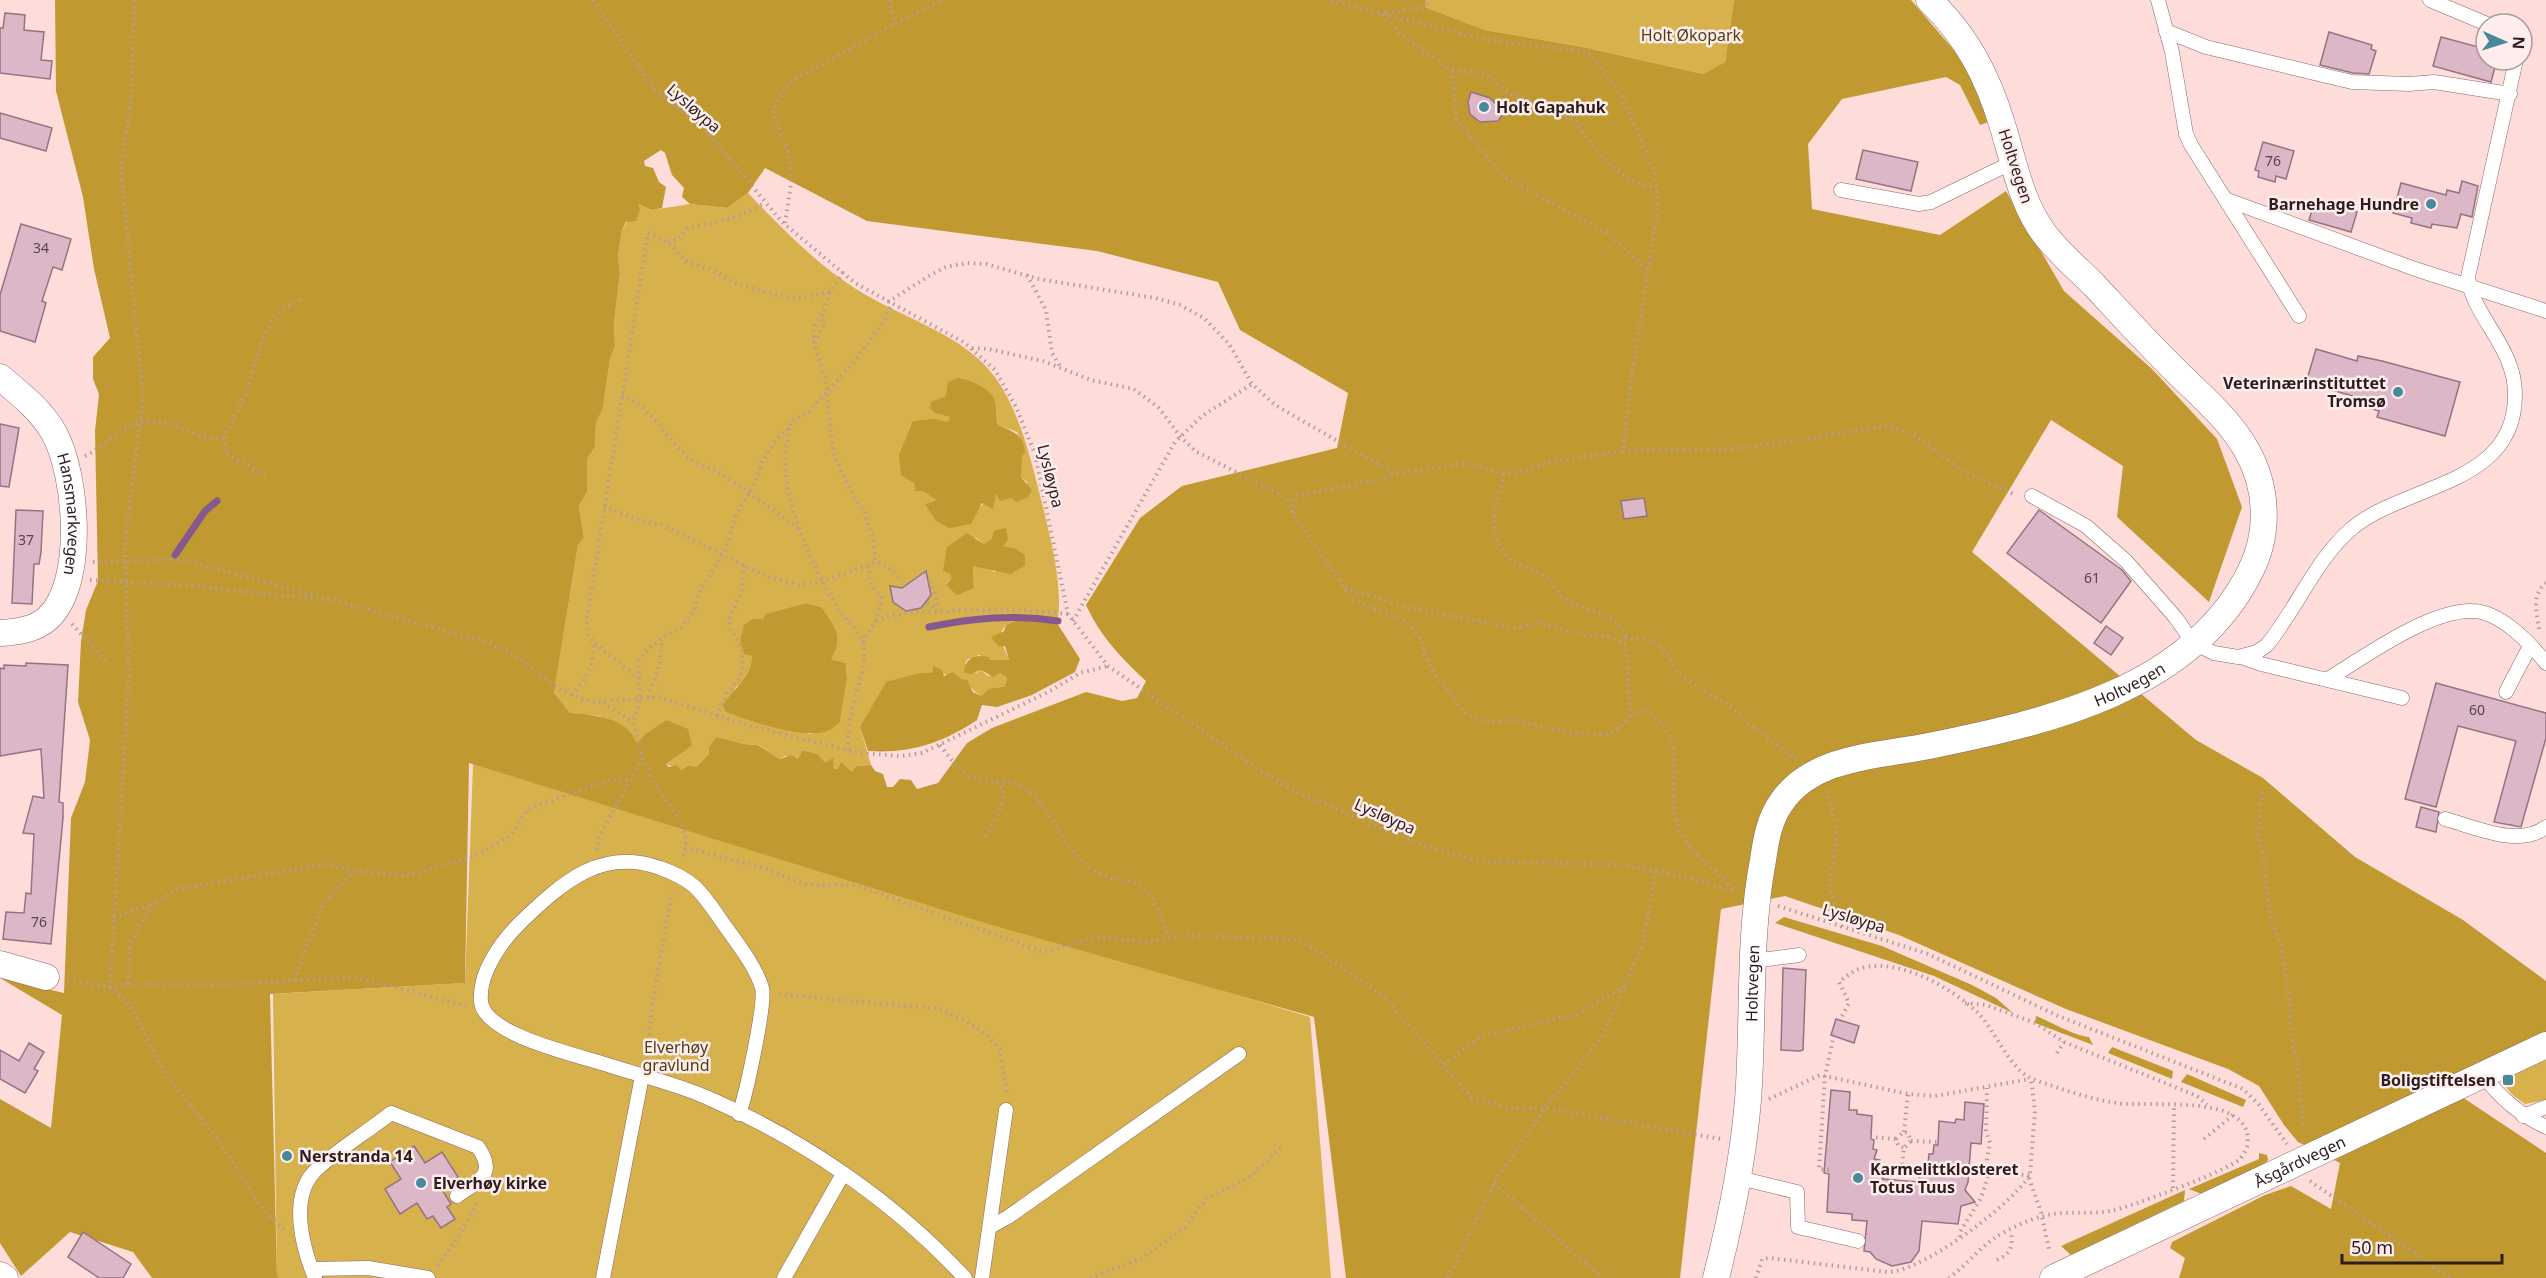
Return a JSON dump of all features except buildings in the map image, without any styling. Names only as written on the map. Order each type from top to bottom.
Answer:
[{"type":"street","name":"Holtvegen","points":[[1716,1278],[1739,1178],[1748,1098],[1753,961],[1747,896],[1773,818],[1787,794],[1812,775],[1857,759],[1995,732],[2066,712],[2109,696],[2168,664],[2226,613],[2256,561],[2264,525],[2264,506],[2255,469],[2246,449],[2220,415],[2045,235],[2023,192],[1983,71],[1958,31],[1929,0]]},
{"type":"street","name":"Hansmarkvegen","points":[[0,377],[46,421],[62,448],[72,502],[70,571],[60,601],[48,618],[29,629],[0,633]]},
{"type":"street","points":[[0,964],[46,977]]},
{"type":"street","name":"Åsgårdvegen","points":[[2053,1278],[2295,1158],[2546,1046]]},
{"type":"street","points":[[0,1275],[5,1278]]},
{"type":"lane","points":[[2158,0],[2186,134],[2200,164],[2225,199],[2299,316]]},
{"type":"lane","points":[[2430,0],[2474,19]]},
{"type":"lane","points":[[2166,31],[2206,47],[2352,82],[2409,84],[2434,82],[2510,94]]},
{"type":"lane","points":[[2241,657],[2257,652],[2267,645],[2325,558],[2351,529],[2382,509],[2475,468],[2490,456],[2507,435],[2514,412],[2514,378],[2499,340],[2470,287],[2468,277],[2514,72]]},
{"type":"lane","points":[[1841,190],[1918,204],[1931,202],[2013,162]]},
{"type":"lane","points":[[2225,199],[2470,287],[2546,311]]},
{"type":"lane","points":[[2032,496],[2086,526],[2126,561],[2176,618],[2193,643],[2228,656],[2241,657],[2261,664],[2402,698]]},
{"type":"lane","points":[[2328,679],[2404,632],[2445,617],[2473,610],[2497,618],[2546,663]]},
{"type":"lane","points":[[2506,692],[2530,646]]},
{"type":"lane","points":[[2445,819],[2516,837],[2536,835],[2546,827]]},
{"type":"lane","points":[[739,1113],[748,1082],[762,992],[748,962],[710,905],[693,885],[675,874],[653,866],[625,860],[607,862],[588,870],[541,904],[508,935],[496,952],[484,980],[481,999],[484,1011],[495,1023],[513,1033],[683,1088],[739,1113],[843,1173],[912,1226],[965,1278]]},
{"type":"lane","points":[[1753,961],[1799,955]]},
{"type":"lane","points":[[990,1227],[1008,1217],[1239,1054]]},
{"type":"lane","points":[[2483,1075],[2499,1097],[2523,1116],[2546,1127]]},
{"type":"lane","points":[[603,1278],[642,1076]]},
{"type":"lane","points":[[2523,1116],[2546,1107]]},
{"type":"lane","points":[[982,1278],[1006,1110]]},
{"type":"lane","points":[[428,1278],[368,1268],[313,1274],[305,1248],[300,1215],[304,1192],[313,1173],[391,1113],[478,1147],[486,1158],[487,1167],[484,1177],[457,1196]]},
{"type":"lane","points":[[784,1278],[843,1173]]},
{"type":"lane","points":[[1739,1178],[1797,1192],[1798,1227],[1858,1241]]},
{"type":"path","points":[[134,0],[132,91],[121,168],[143,397],[125,561],[129,678],[110,987],[130,1006],[165,1074],[219,1140],[261,1207],[305,1248]]},
{"type":"path","name":"Lysløypa","points":[[593,0],[655,90],[705,129],[785,224],[843,272],[890,303],[971,348],[995,370],[1005,384],[1029,437],[1041,477],[1068,614],[1108,666],[1261,771],[1301,794],[1424,846],[1479,861],[1625,865],[1698,880],[1928,954],[2056,1015],[2243,1089],[2259,1105],[2310,1181],[2450,1278]]},
{"type":"path","points":[[890,0],[894,24]]},
{"type":"path","points":[[785,224],[792,178],[788,151],[773,113],[780,96],[790,82],[942,0]]},
{"type":"path","points":[[1329,0],[1487,40],[1588,51],[1621,94],[1655,173],[1658,207],[1631,381],[1623,452]]},
{"type":"path","points":[[1383,14],[1425,7],[1428,0]]},
{"type":"path","points":[[1383,14],[1401,35],[1452,70],[1484,73],[1508,93],[1533,101],[1550,114],[1575,119],[1586,139],[1611,166],[1644,186],[1656,187]]},
{"type":"path","points":[[1452,70],[1457,121],[1506,178],[1607,233],[1648,271]]},
{"type":"path","points":[[668,242],[680,239],[688,228],[737,217],[765,203]]},
{"type":"path","points":[[639,679],[594,644],[587,633],[587,618],[648,233],[668,242],[687,262],[711,269],[736,284],[785,297],[806,297],[830,292]]},
{"type":"path","points":[[849,750],[847,737],[864,660],[863,642],[858,631],[835,606],[799,530],[786,473],[785,455],[789,428],[791,421],[807,414],[825,395],[874,335],[890,303],[932,274],[956,265],[986,264],[1180,305],[1204,318],[1228,344],[1252,384],[1275,405],[1395,474]]},
{"type":"path","points":[[843,272],[830,292],[823,313],[813,328],[814,343],[825,376],[825,395],[833,452],[850,491],[864,511],[874,542],[875,560],[891,569],[898,577]]},
{"type":"path","points":[[1027,274],[1046,310],[1052,352],[1062,369]]},
{"type":"path","points":[[265,475],[226,454],[224,437],[247,391],[261,343],[274,318],[283,308],[304,297]]},
{"type":"path","points":[[814,343],[823,326],[823,313]]},
{"type":"path","points":[[971,348],[988,348],[1062,369],[1091,380],[1134,389],[1159,408],[1180,436],[1196,451],[1287,498],[1293,514],[1352,599],[1406,621],[1421,639],[1425,656],[1437,677],[1466,714],[1491,722],[1511,720],[1574,733],[1607,734],[1621,727],[1630,715],[1647,710],[1664,723],[1675,754],[1674,809],[1680,831],[1700,858],[1747,896]]},
{"type":"path","points":[[1073,621],[1142,502],[1161,464],[1180,436],[1202,416],[1252,384]]},
{"type":"path","points":[[622,395],[632,399],[646,411],[694,461],[718,472],[799,530]]},
{"type":"path","points":[[66,463],[93,452],[142,422],[169,423],[208,440],[224,437]]},
{"type":"path","points":[[1293,514],[1295,496],[1380,480],[1395,474],[1462,464],[1472,464],[1504,474],[1526,471],[1549,462],[1623,452],[1737,449],[1888,426],[1913,434],[1964,472],[2024,498],[2032,496]]},
{"type":"path","points":[[642,1076],[649,1051],[652,1005],[675,874],[685,847],[685,835],[678,818],[652,780],[633,722],[640,699],[639,660],[652,645],[681,628],[693,613],[700,591],[723,555],[736,516],[768,451],[789,428]]},
{"type":"path","points":[[1504,474],[1494,504],[1494,515],[1496,533],[1509,558],[1548,577],[1566,601],[1602,614],[1615,623],[1625,638],[1630,715]]},
{"type":"path","points":[[604,506],[636,519],[664,526],[765,576],[799,585],[824,580],[878,562]]},
{"type":"path","points":[[70,571],[125,561],[180,559],[483,641],[510,652],[559,689],[602,703],[633,722]]},
{"type":"path","points":[[717,716],[727,693],[739,679],[743,666],[742,649],[729,620],[742,589],[744,565]]},
{"type":"path","points":[[863,642],[876,621],[882,597],[871,584],[868,575],[870,566]]},
{"type":"path","points":[[70,571],[125,581],[326,600]]},
{"type":"path","points":[[930,581],[936,596],[937,609]]},
{"type":"path","points":[[2530,646],[2539,632],[2536,603],[2538,589],[2546,583]]},
{"type":"path","points":[[1345,588],[1409,608],[1515,628],[1538,623],[1589,636],[1607,636],[1626,645]]},
{"type":"path","points":[[927,603],[937,609],[947,611]]},
{"type":"path","points":[[876,621],[893,615],[947,611],[1016,609],[1068,614]]},
{"type":"path","points":[[65,617],[105,661]]},
{"type":"path","points":[[648,697],[660,664],[663,638]]},
{"type":"path","points":[[1625,638],[1652,640],[1665,652],[1678,675],[1733,708],[1749,724],[1790,752],[1825,789],[1832,807],[1836,845],[1829,885],[1843,928]]},
{"type":"path","points":[[572,695],[589,675],[594,644]]},
{"type":"path","points":[[602,703],[648,697],[666,699],[717,716],[849,750],[872,755],[908,756],[940,745],[1080,673],[1108,666]]},
{"type":"path","points":[[940,745],[961,771],[970,778],[983,782],[1007,781],[1024,786],[1041,801],[1055,829],[1082,861],[1106,876],[1143,887],[1158,908],[1169,938]]},
{"type":"path","points":[[588,870],[594,858],[598,838],[643,758]]},
{"type":"path","points":[[114,917],[152,905],[178,889],[328,864],[354,872],[406,876],[475,856],[510,836],[528,809],[607,781],[633,779]]},
{"type":"path","points":[[984,840],[1005,798],[1004,789],[997,781]]},
{"type":"path","points":[[2262,792],[2258,835],[2264,862],[2270,917],[2281,945],[2285,969],[2290,1004],[2291,1035],[2297,1060],[2304,1115],[2304,1136],[2295,1158]]},
{"type":"path","points":[[685,847],[763,868],[807,885],[855,885],[1044,952],[1097,937],[1147,942],[1184,935],[1301,940],[1382,994],[1472,1098],[1512,1108],[1545,1108],[1743,1143]]},
{"type":"path","points":[[1448,1278],[1494,1183],[1545,1108],[1602,1037],[1642,946],[1656,871]]},
{"type":"path","points":[[294,980],[323,904],[354,872]]},
{"type":"path","points":[[128,984],[130,945],[152,905]]},
{"type":"path","points":[[1842,1016],[1849,1003],[1839,982],[1851,972],[1868,967],[1895,968],[1913,974],[1977,1012],[2007,1054],[2031,1079],[2084,1096],[2119,1103],[2208,1106],[2233,1114],[2246,1134],[2247,1148],[2241,1158],[2173,1189],[2109,1211],[2075,1211],[2042,1216],[1993,1239],[1949,1278]]},
{"type":"path","points":[[46,977],[110,987],[128,984],[186,986],[356,977],[484,1011]]},
{"type":"path","points":[[1444,1064],[1480,1037],[1577,1014],[1625,986]]},
{"type":"path","points":[[762,992],[940,1008],[968,1022],[989,1037],[1000,1050],[1005,1069],[1006,1110]]},
{"type":"path","points":[[1965,1003],[1986,1005],[2034,1023],[2064,1042],[2197,1096],[2208,1106]]},
{"type":"path","points":[[1829,1170],[1819,1169],[1825,1076],[1833,1040]]},
{"type":"path","points":[[2057,1053],[2064,1042]]},
{"type":"path","points":[[1748,1098],[1770,1099],[1807,1080],[1825,1076],[1837,1077],[1846,1083],[1908,1094],[1935,1096],[1987,1089],[2031,1079]]},
{"type":"path","points":[[2031,1079],[2035,1111],[2030,1176],[2049,1249]]},
{"type":"path","points":[[1960,1237],[1959,1232],[1981,1198],[1988,1176],[1990,1143],[1986,1131],[1987,1089]]},
{"type":"path","points":[[1870,1137],[1896,1139],[1904,1132],[1908,1094]]},
{"type":"path","points":[[2173,1189],[2174,1105]]},
{"type":"path","points":[[2204,1139],[2233,1114]]},
{"type":"path","points":[[1904,1132],[1908,1133],[1911,1141]]},
{"type":"path","points":[[1896,1139],[1898,1145],[1904,1148]]},
{"type":"path","points":[[1900,1182],[1904,1148],[1911,1141],[1940,1142]]},
{"type":"path","points":[[1090,1278],[1141,1259],[1184,1228],[1207,1198],[1249,1178],[1281,1147]]},
{"type":"path","points":[[1982,1154],[1988,1155]]},
{"type":"path","points":[[1988,1167],[1998,1173],[2030,1176]]},
{"type":"path","points":[[1756,1278],[1762,1259],[1768,1258],[1888,1272],[1903,1271],[1987,1219],[2030,1176]]},
{"type":"path","points":[[428,1278],[453,1245],[479,1200],[484,1177]]},
{"type":"path","points":[[1494,1183],[1603,1278]]},
{"type":"path","points":[[1997,1260],[2007,1255],[2012,1248],[2011,1231]]},
{"type":"green space","name":"Holt Økopark","points":[[1425,0],[1734,0],[1725,62],[1703,74],[1578,46],[1485,30],[1425,7]]},
{"type":"green space","points":[[748,193],[799,244],[841,279],[951,339],[984,364],[1006,394],[1020,425],[1050,534],[1058,580],[1057,623],[1020,619],[1006,625],[999,635],[1009,660],[990,660],[979,655],[968,659],[965,663],[976,673],[981,670],[988,676],[1000,673],[1007,678],[1005,686],[981,696],[961,679],[941,673],[933,667],[932,673],[920,673],[860,727],[871,765],[856,766],[852,773],[841,763],[838,769],[824,763],[818,754],[802,750],[798,759],[785,756],[780,759],[759,745],[744,744],[717,737],[709,754],[696,767],[689,765],[681,770],[666,764],[692,746],[666,720],[645,734],[637,745],[600,716],[570,714],[554,693],[578,545],[584,538],[579,506],[586,491],[587,459],[595,447],[596,423],[603,408],[610,359],[615,346],[614,323],[620,273],[618,256],[622,230],[638,204],[652,210],[690,204],[727,208]],"holes":[[[946,396],[995,400],[998,425],[1017,432],[1020,438],[1021,477],[1028,483],[992,497],[975,513],[926,504],[936,500],[922,491],[915,491],[914,483],[950,417],[940,399]],[[975,537],[984,544],[992,540],[1002,546],[1014,548],[995,572],[986,567],[973,566],[974,588],[957,596],[946,583],[951,579],[951,574]],[[806,603],[821,607],[831,659],[846,663],[847,679],[840,722],[811,734],[726,712],[736,687],[744,682],[752,668],[752,656],[767,614]]]},
{"type":"green space","name":"Elverhøy gravlund","points":[[473,764],[1310,1017],[1331,1278],[279,1278],[277,1275],[273,994],[465,983]]},
{"type":"green space","points":[[2546,1056],[2546,1100],[2525,1104],[2508,1090],[2504,1076]]},
{"type":"shaded area","points":[[55,0],[1425,0],[1425,7],[1485,30],[1578,46],[1703,74],[1725,62],[1734,0],[1911,0],[1964,62],[1989,122],[1980,125],[1960,85],[1946,77],[1842,99],[1808,144],[1812,209],[1940,235],[2006,191],[2064,291],[2152,369],[2217,439],[2242,507],[2209,602],[2117,517],[2123,466],[2051,420],[1972,552],[2196,740],[2263,778],[2355,857],[2463,920],[2546,981],[2546,1034],[2462,1097],[2546,1153],[2546,1278],[2179,1278],[2185,1258],[2170,1248],[2172,1242],[2265,1195],[2291,1186],[2331,1209],[2340,1163],[2298,1142],[2259,1086],[2228,1069],[2066,1009],[1899,935],[1785,896],[1721,909],[1680,1278],[1346,1278],[1314,1017],[985,923],[469,763],[465,983],[270,994],[277,1275],[279,1278],[152,1278],[133,1252],[70,1232],[21,1276],[0,1243],[0,1099],[51,1128],[62,1015],[0,978],[64,993],[71,818],[85,782],[90,740],[78,702],[81,641],[86,610],[98,581],[95,431],[99,394],[93,379],[93,357],[110,338],[94,269],[83,197],[56,91]],"holes":[[[661,150],[665,153],[672,175],[684,188],[682,197],[690,204],[727,208],[748,193],[765,168],[867,221],[1097,251],[1218,282],[1240,330],[1348,393],[1337,448],[1182,486],[1140,518],[1086,605],[1112,646],[1146,681],[1137,698],[1122,701],[1086,692],[992,728],[967,743],[938,783],[917,789],[911,780],[900,779],[893,787],[887,787],[883,774],[875,771],[871,765],[856,766],[852,772],[841,762],[838,769],[834,768],[833,758],[825,763],[818,754],[802,750],[798,759],[791,755],[780,759],[758,745],[717,737],[709,747],[709,754],[696,767],[689,765],[681,770],[677,765],[669,767],[666,764],[692,746],[688,729],[666,720],[645,734],[637,744],[626,728],[618,723],[609,719],[570,713],[554,693],[578,545],[584,538],[579,506],[587,491],[587,459],[595,447],[596,423],[603,408],[610,359],[615,346],[614,323],[620,273],[618,256],[622,230],[626,222],[636,221],[640,210],[638,204],[652,210],[662,208],[666,187],[659,182],[653,168],[645,166],[644,161]]]},
{"type":"shaded area","points":[[958,378],[974,383],[993,396],[998,425],[1013,432],[1023,442],[1025,453],[1022,456],[1021,477],[1032,490],[1028,497],[1017,502],[1011,498],[1000,501],[996,494],[993,509],[982,503],[971,524],[949,528],[936,521],[925,504],[936,500],[922,491],[915,491],[914,483],[901,475],[899,455],[913,421],[935,419],[947,422],[950,417],[935,413],[930,408],[931,402],[946,396],[948,382]]},
{"type":"shaded area","points":[[1006,528],[1008,539],[1003,546],[1014,548],[1025,555],[1025,566],[1010,574],[973,566],[974,588],[957,596],[946,584],[951,579],[951,574],[943,571],[947,547],[967,533],[984,544],[992,539],[994,531]]},
{"type":"shaded area","points":[[806,603],[821,607],[830,620],[837,638],[831,659],[846,663],[847,679],[840,722],[826,731],[802,733],[761,724],[726,712],[723,706],[749,671],[751,664],[752,656],[744,654],[740,641],[744,625],[753,619],[763,619],[766,614]]},
{"type":"shaded area","points":[[1020,619],[1057,623],[1080,659],[1075,672],[1032,695],[997,707],[982,705],[977,720],[938,741],[898,751],[868,751],[860,727],[886,682],[920,673],[932,673],[933,666],[942,670],[944,676],[953,672],[961,679],[967,680],[973,692],[981,696],[989,689],[1005,686],[1007,678],[1000,673],[993,677],[981,670],[970,674],[964,672],[965,667],[975,656],[989,657],[990,660],[1009,660],[1005,646],[999,647],[991,637],[1004,631],[1006,625]]},
{"type":"shaded area","points":[[1784,917],[1882,946],[1972,985],[1996,998],[2013,1013],[1934,976],[1775,923]]},
{"type":"shaded area","points":[[2036,1016],[2089,1037],[2093,1045],[2035,1023]]},
{"type":"shaded area","points":[[2112,1047],[2173,1071],[2172,1079],[2108,1053]]},
{"type":"shaded area","points":[[2187,1074],[2246,1100],[2243,1107],[2181,1082]]},
{"type":"shaded area","points":[[2259,1153],[2267,1155],[2268,1160],[2250,1172],[2204,1195],[2189,1189],[2259,1159]]},
{"type":"shaded area","points":[[2185,1190],[2184,1201],[2071,1255],[2061,1246]]},
{"type":"waterway","points":[[175,555],[205,511],[217,501]]},
{"type":"waterway","points":[[929,627],[994,618],[1058,621]]},
{"type":"place","name":"Holt Gapahuk","points":[[1484,107]]},
{"type":"place","name":"Barnehage Hundre","points":[[2431,204]]},
{"type":"place","name":"Veterinærinstituttet Tromsø","points":[[2398,392]]},
{"type":"place","name":"Boligstiftelsen","points":[[2508,1080]]},
{"type":"place","name":"Nerstranda 14","points":[[287,1156]]},
{"type":"place","name":"Karmelittklosteret Totus Tuus","points":[[1858,1178]]},
{"type":"place","name":"Elverhøy kirke","points":[[421,1183]]}]
